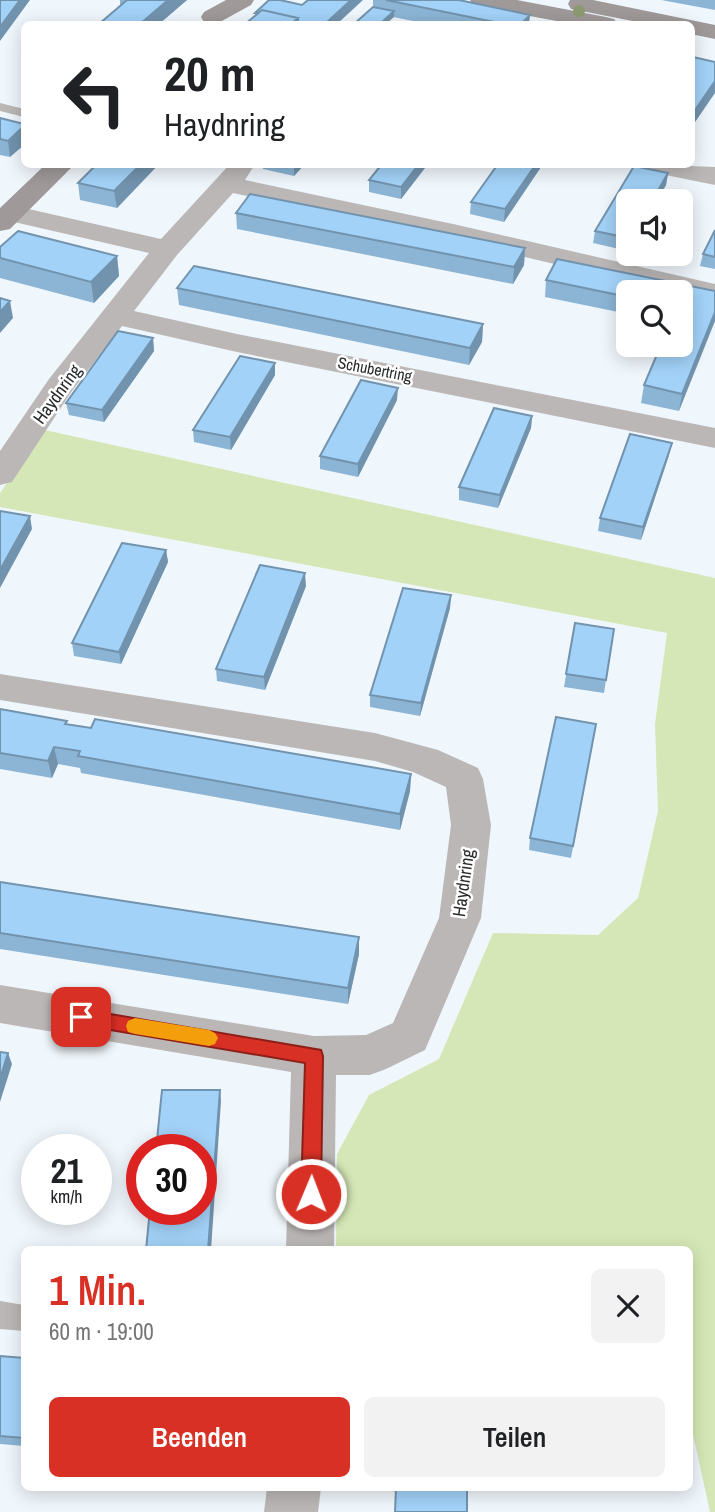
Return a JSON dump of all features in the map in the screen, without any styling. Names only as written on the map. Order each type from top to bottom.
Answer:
[{"type":"street","points":[[213,14],[243,0]]},
{"type":"street","points":[[481,0],[590,21]]},
{"type":"street","points":[[562,0],[665,21]]},
{"type":"street","points":[[695,28],[715,32]]},
{"type":"street","points":[[695,42],[715,46]]},
{"type":"street","points":[[6,218],[58,168]]},
{"type":"street","points":[[668,168],[713,178],[715,175]]},
{"type":"street","points":[[118,316],[167,249],[236,174],[453,232],[715,293]]},
{"type":"street","points":[[6,218],[167,249]]},
{"type":"street","name":"Schubertring","points":[[118,316],[715,438]]},
{"type":"street","name":"Haydnring","points":[[0,475],[60,387],[118,316]]},
{"type":"street","name":"Haydnring","points":[[0,687],[375,747],[424,760],[464,779],[471,825],[460,918],[409,1035],[370,1055],[314,1056],[0,1004]]},
{"type":"street","points":[[310,1246],[314,1056]]},
{"type":"street","points":[[291,1512],[294,1491]]},
{"type":"lane","points":[[0,107],[21,112]]},
{"type":"lane","points":[[0,1315],[21,1318]]},
{"type":"green space","points":[[45,430],[715,578],[715,1512],[710,1512],[693,1434],[693,1246],[336,1246],[337,1154],[369,1095],[439,1059],[493,933],[598,935],[638,898],[658,811],[655,724],[667,633],[0,507],[0,493]]},
{"type":"building","points":[[0,0],[20,0],[0,27]]},
{"type":"building","points":[[127,0],[168,0],[144,21],[102,21]]},
{"type":"building","points":[[269,0],[302,5],[308,0],[351,0],[328,21],[298,21],[298,18],[262,10],[255,13]]},
{"type":"building","points":[[386,0],[459,0],[530,15],[524,21],[489,21]]},
{"type":"building","points":[[373,7],[394,11],[383,21],[357,21]]},
{"type":"building","points":[[262,10],[298,18],[294,21],[249,21]]},
{"type":"building","points":[[695,57],[715,62],[715,81],[695,110]]},
{"type":"building","points":[[0,118],[21,123],[21,129],[8,141],[0,139]]},
{"type":"building","points":[[93,168],[137,168],[114,191],[78,183]]},
{"type":"building","points":[[379,168],[416,168],[401,187],[369,180]]},
{"type":"building","points":[[495,168],[533,168],[505,209],[471,202]]},
{"type":"building","points":[[633,168],[668,173],[659,189],[620,189]]},
{"type":"building","points":[[250,194],[525,248],[514,267],[236,213]]},
{"type":"building","points":[[616,196],[616,235],[595,231]]},
{"type":"building","points":[[715,230],[715,257],[703,254]]},
{"type":"building","points":[[18,231],[117,256],[91,282],[0,258],[0,247]]},
{"type":"building","points":[[557,259],[661,280],[616,280],[616,295],[546,280]]},
{"type":"building","points":[[194,266],[483,324],[470,348],[177,288]]},
{"type":"building","points":[[693,287],[715,291],[715,312],[682,394],[644,385],[656,357],[693,357]]},
{"type":"building","points":[[0,298],[10,301],[0,312]]},
{"type":"building","points":[[118,331],[153,338],[102,410],[66,403]]},
{"type":"building","points":[[240,356],[275,363],[230,437],[193,430]]},
{"type":"building","points":[[361,380],[398,388],[358,464],[320,456]]},
{"type":"building","points":[[494,408],[532,416],[500,495],[459,487]]},
{"type":"building","points":[[630,434],[672,443],[643,527],[600,518]]},
{"type":"building","points":[[0,511],[30,516],[0,570]]},
{"type":"building","points":[[122,543],[166,550],[119,652],[72,643]]},
{"type":"building","points":[[260,565],[305,573],[264,677],[216,669]]},
{"type":"building","points":[[403,588],[451,595],[421,703],[370,695]]},
{"type":"building","points":[[575,623],[614,629],[606,680],[566,674]]},
{"type":"building","points":[[0,709],[91,728],[95,719],[411,774],[400,814],[78,756],[80,751],[54,747],[48,761],[0,753]]},
{"type":"building","points":[[556,717],[596,724],[573,846],[530,838]]},
{"type":"building","points":[[0,882],[359,937],[348,988],[0,933]]},
{"type":"building","points":[[0,1052],[8,1053],[0,1079]]},
{"type":"building","points":[[162,1090],[220,1090],[217,1134],[158,1134]]},
{"type":"building","points":[[148,1225],[210,1225],[208,1246],[146,1246]]},
{"type":"building","points":[[0,1356],[21,1358],[21,1438],[0,1436]]},
{"type":"building","points":[[396,1491],[467,1491],[467,1512],[395,1512]]},
{"type":"slow traffic","points":[[135,1026],[209,1038]]},
{"type":"route","points":[[81,1017],[314,1056],[311,1194]]}]
